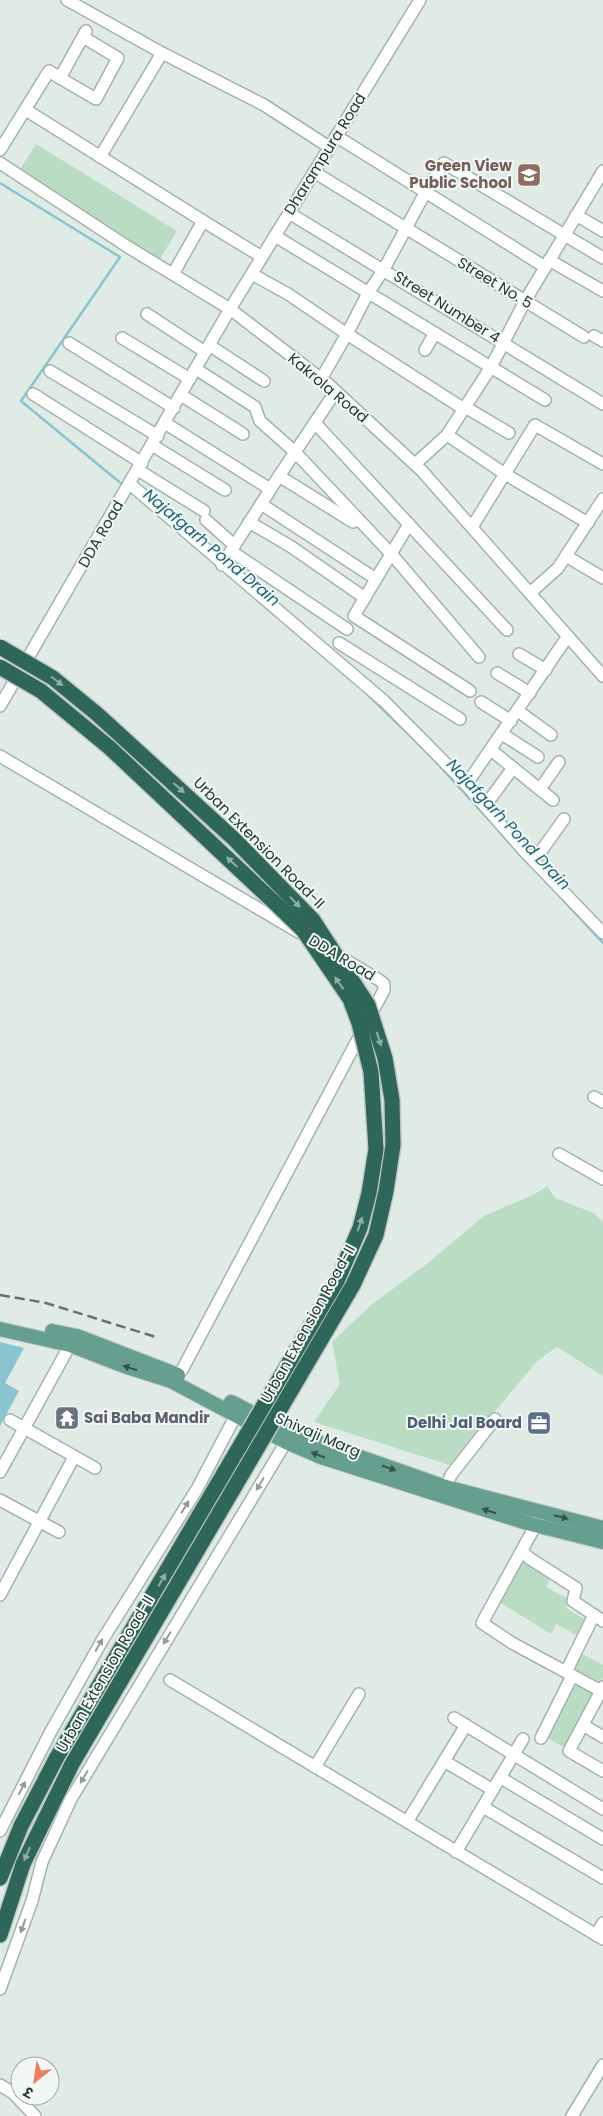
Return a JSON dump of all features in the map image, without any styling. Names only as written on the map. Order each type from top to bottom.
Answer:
[{"type":"highway","name":"Urban Extension Road-II","points":[[0,647],[53,678],[97,714],[234,839],[313,920],[368,1005],[385,1058],[392,1100],[393,1145],[386,1191],[376,1235],[353,1286],[72,1764],[23,1864],[0,1935]]},
{"type":"highway","name":"Urban Extension Road-II","points":[[0,667],[41,691],[110,748],[303,930],[350,999],[360,1023],[371,1072],[376,1149],[370,1193],[360,1228],[337,1281],[57,1757],[22,1826],[0,1878]]},
{"type":"main road","name":"Shivaji Marg","points":[[0,1321],[78,1336],[179,1373],[292,1433],[446,1487],[603,1528]]},
{"type":"main road","name":"Shivaji Marg","points":[[0,1329],[70,1345],[124,1366],[171,1381],[286,1442],[385,1479],[536,1526],[603,1542]]},
{"type":"street","points":[[67,0],[162,53],[258,101],[329,148]]},
{"type":"street","name":"Dharampura Road","points":[[230,309],[420,0]]},
{"type":"street","points":[[0,150],[49,72],[96,99],[118,58],[85,34],[60,78]]},
{"type":"street","points":[[100,157],[162,53]]},
{"type":"street","points":[[26,110],[262,257]]},
{"type":"street","points":[[336,136],[425,193],[547,264],[603,291]]},
{"type":"street","name":"Kakrola Road","points":[[0,163],[230,309],[321,379],[415,464],[603,676]]},
{"type":"street","points":[[321,379],[368,292],[384,269],[425,193],[444,163],[603,258]]},
{"type":"street","points":[[415,464],[447,435],[465,408],[491,367],[525,301],[603,171]]},
{"type":"street","name":"Street No. 5","points":[[314,172],[525,301],[594,338]]},
{"type":"street","name":"Street Number 4","points":[[289,212],[603,404]]},
{"type":"street","points":[[576,215],[603,231]]},
{"type":"street","points":[[173,274],[203,222]]},
{"type":"street","points":[[275,236],[545,400]]},
{"type":"street","points":[[252,274],[288,294],[347,334],[465,408],[509,433]]},
{"type":"street","name":"DDA Road","points":[[0,706],[230,309]]},
{"type":"street","points":[[147,314],[264,381]]},
{"type":"street","points":[[425,350],[435,333]]},
{"type":"street","points":[[122,338],[256,407],[260,421],[295,452],[390,554],[479,657]]},
{"type":"street","points":[[69,343],[174,408]]},
{"type":"street","points":[[50,371],[155,440],[225,490]]},
{"type":"street","points":[[222,565],[270,489],[336,392]]},
{"type":"street","points":[[33,394],[140,466],[205,516],[233,548],[347,628]]},
{"type":"street","points":[[181,395],[243,434]]},
{"type":"street","points":[[165,423],[270,489]]},
{"type":"street","points":[[315,423],[506,630]]},
{"type":"street","points":[[472,527],[535,425],[603,464]]},
{"type":"street","points":[[447,435],[505,474],[588,524]]},
{"type":"street","points":[[279,476],[369,532]]},
{"type":"street","points":[[128,488],[332,654],[400,717],[466,785],[534,861],[603,933]]},
{"type":"street","points":[[530,593],[558,568],[588,524],[599,515],[603,499]]},
{"type":"street","points":[[261,504],[376,579]]},
{"type":"street","points":[[249,522],[290,546],[365,598]]},
{"type":"street","points":[[332,654],[409,524]]},
{"type":"street","points":[[566,556],[603,578]]},
{"type":"street","points":[[354,616],[470,691]]},
{"type":"street","points":[[466,785],[568,636]]},
{"type":"street","points":[[339,643],[460,719]]},
{"type":"street","points":[[519,654],[546,670]]},
{"type":"street","points":[[497,673],[530,693]]},
{"type":"street","points":[[481,702],[510,722]]},
{"type":"street","points":[[518,711],[551,735]]},
{"type":"street","points":[[502,734],[538,757]]},
{"type":"street","points":[[491,750],[553,800]]},
{"type":"street","name":"DDA Road","points":[[0,756],[384,984],[384,990],[378,1002],[179,1373]]},
{"type":"street","points":[[540,789],[559,762]]},
{"type":"street","points":[[485,806],[513,768]]},
{"type":"street","points":[[534,861],[564,819]]},
{"type":"street","points":[[559,1154],[603,1178]]},
{"type":"street","points":[[0,1472],[70,1345]]},
{"type":"street","points":[[0,1832],[69,1699],[103,1639],[196,1489],[236,1415]]},
{"type":"street","points":[[446,1487],[451,1475],[496,1419]]},
{"type":"street","points":[[10,1420],[95,1468]]},
{"type":"street","points":[[0,1989],[32,1901],[42,1862],[71,1799],[286,1442]]},
{"type":"street","points":[[0,1595],[74,1457]]},
{"type":"street","points":[[0,1500],[58,1532]]},
{"type":"street","points":[[542,1513],[482,1623],[512,1643],[602,1690],[599,1706],[583,1725],[569,1752],[603,1771]]},
{"type":"street","points":[[522,1550],[529,1558],[576,1588],[573,1601],[599,1618],[569,1674],[541,1738]]},
{"type":"street","points":[[170,1680],[599,1937],[603,1923]]},
{"type":"street","points":[[315,1767],[359,1694]]},
{"type":"street","points":[[454,1718],[603,1809]]},
{"type":"street","points":[[583,1725],[603,1736]]},
{"type":"street","points":[[407,1822],[466,1726]]},
{"type":"street","points":[[456,1852],[523,1739]]},
{"type":"street","points":[[444,1761],[493,1790]]},
{"type":"street","points":[[501,1778],[603,1839]]},
{"type":"street","points":[[482,1807],[603,1878]]},
{"type":"street","points":[[572,2116],[603,2065]]},
{"type":"street","points":[[0,2085],[13,2092],[35,2116]]},
{"type":"green space","points":[[36,144],[177,231],[158,262],[19,171]]},
{"type":"green space","points":[[547,1186],[555,1198],[594,1213],[603,1222],[603,1376],[557,1347],[537,1361],[450,1465],[314,1422],[340,1384],[332,1342],[371,1305],[428,1263],[484,1216],[535,1194]]},
{"type":"green space","points":[[523,1561],[551,1577],[546,1587],[570,1600],[566,1608],[589,1622],[580,1637],[556,1624],[551,1634],[499,1602]]},
{"type":"green space","points":[[582,1654],[603,1665],[603,1677],[600,1682],[574,1669]]},
{"type":"green space","points":[[574,1681],[597,1694],[567,1749],[546,1737]]},
{"type":"water","points":[[0,1342],[24,1348],[5,1383],[19,1391],[0,1426]]},
{"type":"waterway","name":"Najafgarh Pond Drain","points":[[0,183],[120,257],[21,401],[123,485]]},
{"type":"waterway","name":"Najafgarh Pond Drain","points":[[365,692],[428,753],[490,821]]},
{"type":"waterway","name":"Najafgarh Pond Drain","points":[[563,900],[603,943]]},
{"type":"railway","points":[[0,1295],[46,1303],[159,1338]]},
{"type":"place","name":"Green View Public School","points":[[529,175]]},
{"type":"place","name":"Sai Baba Mandir","points":[[67,1418]]},
{"type":"place","name":"Delhi Jal Board","points":[[539,1423]]}]
